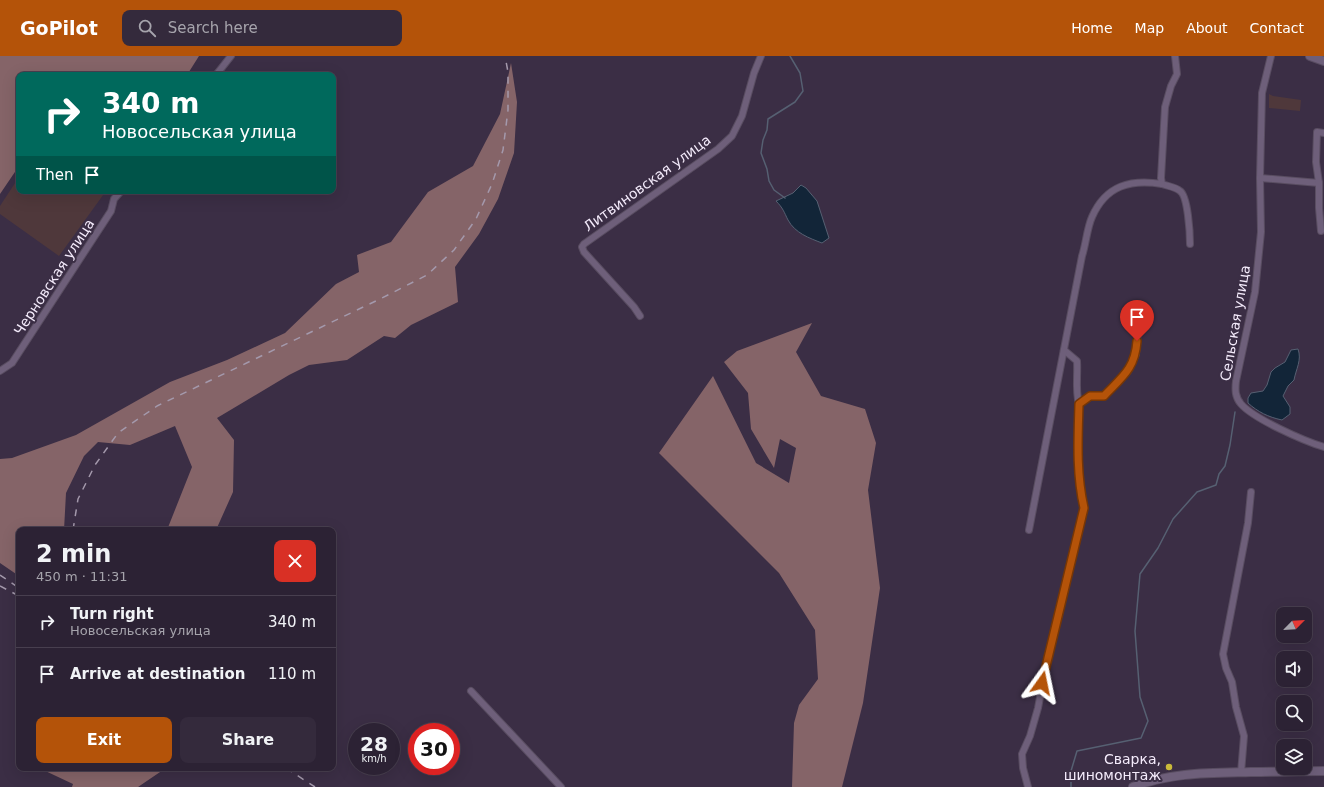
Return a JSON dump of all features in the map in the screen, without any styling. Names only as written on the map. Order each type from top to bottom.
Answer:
[{"type":"street","points":[[218,72],[231,56]]},
{"type":"street","name":"Литвиновская улица","points":[[640,316],[634,307],[584,252],[582,247],[584,244],[718,149],[732,136],[742,116],[754,73],[761,56]]},
{"type":"street","points":[[1162,184],[1161,178],[1165,107],[1171,86],[1177,74],[1175,56]]},
{"type":"street","name":"Сельская улица","points":[[1271,56],[1262,93],[1260,178],[1261,232],[1255,292],[1235,391],[1241,404],[1251,413],[1312,443],[1324,447]]},
{"type":"street","points":[[1310,56],[1324,62]]},
{"type":"street","points":[[1321,231],[1319,183],[1316,162],[1317,132],[1324,133]]},
{"type":"street","points":[[1260,178],[1319,183]]},
{"type":"street","points":[[1029,530],[1082,256],[1092,217],[1102,200],[1116,188],[1126,184],[1150,182],[1162,184],[1180,190],[1183,194],[1190,224],[1190,244]]},
{"type":"street","name":"Черновская улица","points":[[0,371],[12,363],[112,212],[114,199],[118,194]]},
{"type":"street","points":[[1079,404],[1090,396],[1104,396],[1128,371],[1136,354],[1138,328]]},
{"type":"street","points":[[1028,787],[1023,768],[1022,754],[1030,736],[1038,708],[1045,671],[1084,508],[1079,485],[1077,438],[1079,404],[1076,394],[1078,374],[1077,361],[1064,350]]},
{"type":"street","points":[[1240,773],[1244,736],[1236,707],[1232,682],[1226,668],[1223,654],[1248,523],[1251,492]]},
{"type":"street","points":[[471,691],[561,787]]},
{"type":"street","points":[[1133,787],[1171,777],[1219,772],[1324,772]]},
{"type":"shaded area","points":[[0,56],[199,56],[189,72],[16,72],[16,170],[0,194]]},
{"type":"shaded area","points":[[511,63],[517,102],[514,153],[498,199],[479,234],[455,267],[458,302],[411,325],[395,338],[384,336],[347,360],[309,365],[289,375],[217,418],[234,440],[233,492],[217,527],[168,527],[192,467],[175,426],[130,445],[98,442],[84,456],[66,493],[64,527],[16,527],[16,574],[0,563],[0,459],[12,458],[76,435],[170,382],[227,360],[285,333],[336,284],[359,272],[357,255],[391,242],[428,192],[473,166],[500,114]]},
{"type":"shaded area","points":[[1269,94],[1273,96],[1301,100],[1300,111],[1269,108]]},
{"type":"shaded area","points":[[16,182],[16,194],[104,194],[59,256],[0,214],[0,206]]},
{"type":"shaded area","points":[[812,323],[796,352],[821,396],[865,409],[876,443],[868,490],[880,588],[863,703],[842,787],[792,787],[794,723],[799,705],[818,679],[815,630],[779,573],[659,453],[713,376],[756,463],[789,483],[796,448],[780,439],[774,468],[751,429],[748,393],[724,362],[737,351]]},
{"type":"shaded area","points":[[45,771],[162,771],[138,787],[72,787],[73,784]]},
{"type":"water","points":[[801,185],[806,188],[817,201],[829,238],[822,243],[794,228],[776,201],[793,193]]},
{"type":"water","points":[[1298,349],[1299,361],[1294,380],[1288,386],[1283,396],[1290,407],[1290,414],[1282,420],[1277,419],[1264,414],[1248,403],[1248,398],[1251,393],[1263,391],[1267,385],[1271,372],[1285,362],[1291,350]]},
{"type":"waterway","points":[[785,198],[774,190],[769,181],[767,169],[761,153],[763,140],[767,130],[768,119],[795,102],[803,91],[800,73],[790,56]]},
{"type":"waterway","points":[[1071,787],[1071,771],[1077,751],[1141,738],[1148,721],[1140,697],[1135,631],[1140,574],[1158,548],[1173,519],[1197,492],[1216,485],[1219,474],[1225,466],[1235,412]]},
{"type":"railway","points":[[73,527],[78,499],[95,465],[118,433],[157,406],[427,275],[454,250],[476,219],[492,184],[503,150],[508,110],[508,72],[505,56]]},
{"type":"railway","points":[[0,575],[16,586]]},
{"type":"railway","points":[[0,586],[16,594]]},
{"type":"railway","points":[[291,771],[315,787]]},
{"type":"place","name":"Сварка, шиномонтаж","points":[[1169,767]]},
{"type":"route","points":[[1042,683],[1084,508],[1079,485],[1077,438],[1079,404],[1090,396],[1104,396],[1128,371],[1136,354],[1137,341]]}]
